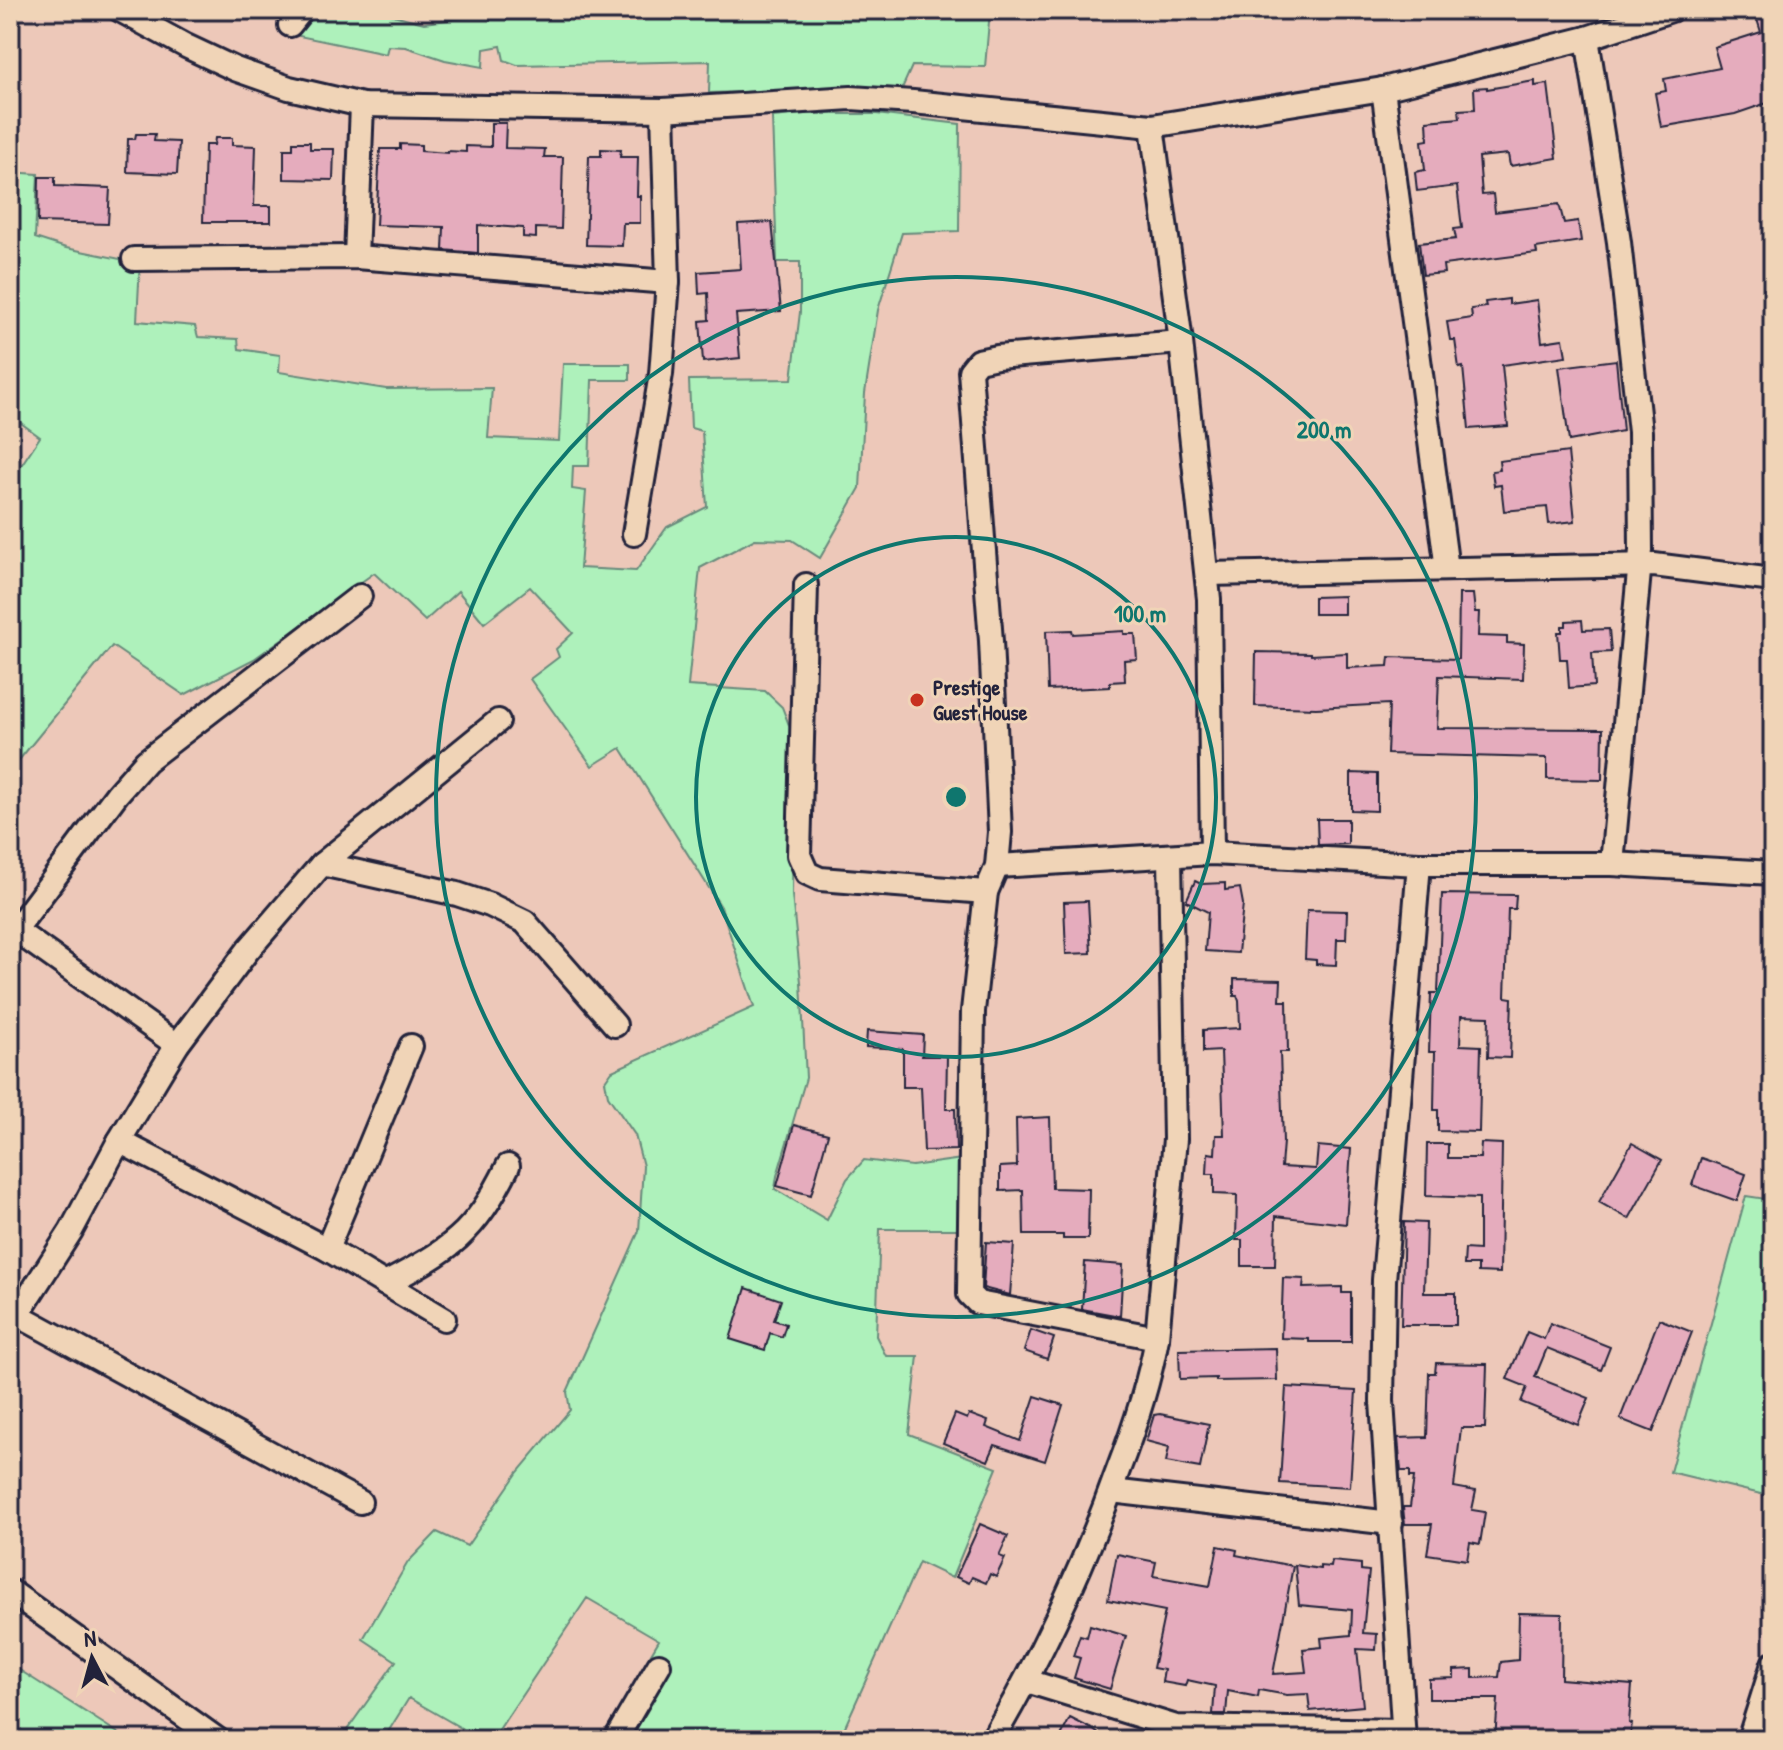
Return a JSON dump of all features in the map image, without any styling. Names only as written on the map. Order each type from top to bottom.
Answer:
[{"type":"street","points":[[120,10],[235,69],[289,88],[362,105],[663,110],[851,98],[1152,126],[1383,89],[1587,38],[1671,10]]},
{"type":"street","points":[[1587,38],[1619,242],[1640,432],[1639,566],[1612,864]]},
{"type":"street","points":[[1383,89],[1447,569]]},
{"type":"street","points":[[356,257],[362,105]]},
{"type":"street","points":[[634,534],[661,374],[668,282],[663,110]]},
{"type":"street","points":[[1152,126],[1181,342],[1207,574],[1212,853]]},
{"type":"street","points":[[134,259],[356,257],[668,282]]},
{"type":"street","points":[[1157,1338],[978,1303],[969,1294],[973,1011],[986,892],[997,866],[1000,832],[991,641],[970,371],[978,361],[997,357],[1181,342]]},
{"type":"street","points":[[1207,574],[1639,566],[1773,580]]},
{"type":"street","points":[[806,585],[799,855],[807,873],[820,879],[986,892]]},
{"type":"street","points":[[177,1045],[13,934],[117,794],[146,761],[360,596]]},
{"type":"street","points":[[360,1502],[14,1321],[71,1231],[119,1141],[177,1045],[248,950],[322,864],[498,721]]},
{"type":"street","points":[[997,866],[1212,853],[1419,864],[1612,864],[1773,873]]},
{"type":"street","points":[[992,1740],[1027,1681],[1078,1575],[1111,1491],[1152,1368],[1176,1126],[1170,857]]},
{"type":"street","points":[[322,864],[457,894],[525,922],[615,1025]]},
{"type":"street","points":[[1027,1681],[1174,1734],[1404,1736],[1382,1401],[1384,1280],[1419,864]]},
{"type":"street","points":[[327,1249],[411,1046]]},
{"type":"street","points":[[119,1141],[327,1249],[444,1319]]},
{"type":"street","points":[[385,1284],[437,1256],[467,1232],[492,1198],[508,1166]]},
{"type":"street","points":[[1111,1491],[1391,1523]]},
{"type":"street","points":[[10,1591],[218,1740]]},
{"type":"street","points":[[1749,1740],[1773,1664]]},
{"type":"street","points":[[615,1740],[659,1665]]},
{"type":"green space","points":[[317,10],[374,10],[424,23],[488,15],[497,10],[990,10],[985,67],[912,66],[900,93],[825,90],[709,93],[710,61],[517,65],[504,60],[501,46],[484,49],[483,67],[445,60],[406,47],[388,46],[386,54],[294,35]]},
{"type":"green space","points":[[876,114],[960,124],[959,231],[902,233],[878,310],[865,393],[860,488],[820,558],[792,540],[755,539],[700,568],[688,686],[765,691],[782,707],[794,738],[792,895],[806,1078],[775,1189],[827,1220],[847,1179],[864,1160],[912,1166],[962,1159],[967,1229],[880,1229],[876,1336],[886,1356],[918,1356],[909,1434],[997,1468],[952,1578],[919,1562],[839,1740],[622,1740],[666,1667],[649,1657],[659,1640],[587,1598],[492,1740],[482,1740],[409,1698],[383,1740],[340,1740],[396,1661],[363,1639],[408,1562],[437,1532],[467,1546],[518,1472],[570,1410],[567,1392],[639,1231],[643,1166],[635,1135],[608,1096],[605,1081],[612,1071],[754,1007],[721,907],[621,748],[592,766],[530,679],[559,657],[556,649],[573,633],[530,587],[484,623],[458,591],[425,621],[374,573],[254,659],[184,695],[112,646],[15,765],[10,761],[10,482],[40,437],[10,415],[10,172],[38,174],[35,238],[66,248],[140,263],[137,321],[195,326],[198,337],[238,339],[239,349],[280,355],[279,372],[386,389],[492,388],[488,438],[559,441],[563,364],[630,364],[630,380],[592,380],[589,466],[573,466],[572,489],[586,491],[580,568],[636,571],[667,527],[707,507],[702,431],[691,428],[689,380],[792,379],[800,312],[800,262],[777,262],[772,117]]},
{"type":"green space","points":[[1746,1196],[1773,1200],[1773,1497],[1670,1472]]},
{"type":"green space","points":[[10,1664],[129,1740],[10,1740]]},
{"type":"building","points":[[1773,10],[1773,101],[1735,114],[1661,127],[1655,93],[1666,91],[1664,79],[1720,68],[1714,47],[1761,32],[1756,16]]},
{"type":"building","points":[[1535,81],[1535,86],[1548,84],[1557,158],[1510,166],[1508,154],[1479,157],[1482,195],[1493,194],[1495,212],[1559,204],[1564,223],[1578,221],[1581,241],[1536,248],[1537,253],[1443,265],[1444,273],[1423,275],[1419,243],[1456,239],[1454,229],[1462,228],[1457,186],[1417,191],[1415,172],[1425,170],[1422,141],[1428,140],[1427,121],[1460,118],[1459,110],[1475,109],[1474,88],[1487,89]]},
{"type":"building","points":[[491,123],[506,123],[505,148],[545,149],[544,157],[563,157],[561,229],[536,228],[536,238],[523,237],[523,228],[478,225],[478,253],[443,250],[444,227],[376,225],[380,149],[400,149],[400,144],[421,145],[421,151],[448,153],[466,152],[466,146],[491,147]]},
{"type":"building","points":[[136,134],[155,134],[154,141],[179,142],[177,174],[127,172],[128,139],[135,139]]},
{"type":"building","points":[[215,138],[232,138],[232,145],[256,146],[254,206],[271,206],[271,222],[203,222],[205,145],[214,145]]},
{"type":"building","points":[[293,142],[310,142],[310,149],[334,149],[333,180],[284,179],[284,149],[293,149]]},
{"type":"building","points":[[601,149],[621,150],[620,157],[638,157],[640,223],[623,223],[622,246],[586,245],[589,156],[601,156]]},
{"type":"building","points":[[39,177],[55,177],[55,186],[110,188],[108,224],[38,222]]},
{"type":"building","points":[[772,222],[781,311],[736,314],[740,358],[703,362],[700,321],[709,320],[708,293],[699,294],[698,272],[741,269],[738,224]]},
{"type":"building","points":[[1509,299],[1509,304],[1537,300],[1542,342],[1563,339],[1566,356],[1502,365],[1508,426],[1469,429],[1463,367],[1459,368],[1455,340],[1450,340],[1447,322],[1472,318],[1471,309],[1486,307],[1485,302]]},
{"type":"building","points":[[1616,360],[1623,431],[1569,441],[1559,367]]},
{"type":"building","points":[[1568,452],[1575,521],[1549,524],[1547,507],[1504,511],[1501,485],[1494,486],[1492,471],[1500,470],[1499,461]]},
{"type":"building","points":[[1459,594],[1473,594],[1475,612],[1479,612],[1478,636],[1507,637],[1507,643],[1524,644],[1523,679],[1439,676],[1437,728],[1603,729],[1602,780],[1547,779],[1547,758],[1387,754],[1389,704],[1316,708],[1255,706],[1256,652],[1347,653],[1347,668],[1388,666],[1389,657],[1458,659]]},
{"type":"building","points":[[1344,596],[1344,614],[1314,614],[1314,597]]},
{"type":"building","points":[[1582,620],[1583,630],[1609,629],[1611,652],[1592,653],[1594,686],[1569,688],[1567,659],[1560,659],[1558,632],[1562,632],[1566,621]]},
{"type":"building","points":[[1072,630],[1073,634],[1124,631],[1124,634],[1135,634],[1137,659],[1124,660],[1125,681],[1110,682],[1110,687],[1048,690],[1046,631]]},
{"type":"building","points":[[1351,773],[1377,774],[1377,811],[1351,810]]},
{"type":"building","points":[[1317,819],[1348,819],[1348,844],[1318,845]]},
{"type":"building","points":[[1195,881],[1201,884],[1225,883],[1225,890],[1240,888],[1243,904],[1238,953],[1205,951],[1208,912],[1186,901]]},
{"type":"building","points":[[1442,894],[1516,895],[1515,909],[1508,909],[1505,997],[1512,998],[1510,1058],[1488,1057],[1489,1017],[1461,1016],[1460,1045],[1481,1046],[1479,1132],[1438,1131],[1438,1110],[1434,1110],[1435,1052],[1429,1052],[1431,993],[1438,993]]},
{"type":"building","points":[[1088,901],[1091,953],[1066,954],[1064,902]]},
{"type":"building","points":[[1307,910],[1347,911],[1346,939],[1337,939],[1336,965],[1316,964],[1316,960],[1305,959]]},
{"type":"building","points":[[1234,979],[1281,980],[1280,1001],[1287,1001],[1288,1052],[1280,1052],[1281,1167],[1316,1169],[1318,1146],[1351,1149],[1346,1224],[1276,1216],[1275,1266],[1242,1266],[1242,1240],[1236,1240],[1237,1195],[1214,1194],[1214,1174],[1207,1174],[1208,1153],[1215,1154],[1216,1135],[1224,1135],[1221,1051],[1203,1052],[1203,1030],[1240,1028]]},
{"type":"building","points":[[867,1031],[923,1035],[922,1056],[947,1056],[946,1109],[955,1109],[956,1150],[924,1151],[921,1087],[903,1087],[903,1049],[866,1047]]},
{"type":"building","points":[[1050,1117],[1052,1188],[1089,1189],[1088,1239],[1063,1239],[1063,1235],[1024,1235],[1023,1190],[1000,1191],[1000,1167],[1017,1166],[1016,1119]]},
{"type":"building","points":[[794,1125],[828,1134],[811,1195],[777,1186]]},
{"type":"building","points":[[1481,1143],[1502,1144],[1500,1273],[1478,1272],[1478,1265],[1464,1265],[1465,1249],[1479,1250],[1479,1198],[1426,1196],[1427,1144],[1448,1144],[1448,1158],[1480,1158]]},
{"type":"building","points":[[1632,1143],[1662,1160],[1629,1219],[1599,1202]]},
{"type":"building","points":[[1701,1158],[1746,1174],[1737,1201],[1692,1185]]},
{"type":"building","points":[[1404,1222],[1426,1223],[1424,1293],[1456,1293],[1456,1325],[1401,1325]]},
{"type":"building","points":[[986,1242],[1014,1244],[1010,1295],[983,1288]]},
{"type":"building","points":[[1085,1262],[1123,1265],[1120,1316],[1082,1309]]},
{"type":"building","points":[[1283,1278],[1304,1279],[1303,1288],[1342,1287],[1342,1293],[1351,1293],[1351,1342],[1281,1338]]},
{"type":"building","points":[[746,1288],[781,1300],[774,1320],[786,1324],[782,1337],[770,1333],[765,1350],[730,1339]]},
{"type":"building","points":[[1659,1319],[1692,1332],[1653,1432],[1620,1419]]},
{"type":"building","points":[[1550,1323],[1610,1347],[1601,1370],[1547,1348],[1535,1377],[1589,1398],[1578,1425],[1521,1402],[1527,1387],[1507,1379],[1527,1332],[1544,1339]]},
{"type":"building","points":[[1031,1330],[1054,1338],[1047,1359],[1024,1351]]},
{"type":"building","points":[[1276,1348],[1277,1380],[1180,1379],[1179,1350]]},
{"type":"building","points":[[1436,1363],[1487,1364],[1485,1428],[1461,1428],[1454,1487],[1476,1491],[1472,1510],[1485,1512],[1480,1544],[1470,1542],[1467,1560],[1427,1554],[1432,1524],[1405,1524],[1403,1507],[1410,1507],[1414,1477],[1410,1477],[1410,1471],[1401,1471],[1398,1438],[1427,1437],[1429,1373],[1435,1373]]},
{"type":"building","points":[[1286,1387],[1356,1391],[1350,1487],[1280,1483]]},
{"type":"building","points":[[1035,1396],[1063,1405],[1045,1461],[995,1445],[988,1461],[943,1443],[955,1414],[967,1419],[969,1414],[988,1421],[986,1427],[1020,1441]]},
{"type":"building","points":[[1154,1415],[1209,1424],[1200,1468],[1166,1462],[1169,1447],[1146,1441]]},
{"type":"building","points":[[980,1524],[1008,1536],[999,1556],[1005,1558],[996,1577],[990,1574],[986,1583],[972,1577],[969,1583],[956,1577]]},
{"type":"building","points":[[1218,1546],[1237,1550],[1236,1555],[1293,1566],[1273,1674],[1306,1672],[1303,1649],[1322,1647],[1321,1638],[1351,1635],[1352,1610],[1299,1605],[1295,1565],[1320,1569],[1320,1566],[1331,1567],[1332,1561],[1361,1564],[1361,1570],[1369,1571],[1363,1633],[1377,1634],[1376,1650],[1357,1649],[1363,1706],[1310,1711],[1308,1694],[1287,1695],[1259,1690],[1258,1697],[1228,1691],[1226,1714],[1213,1714],[1215,1686],[1187,1680],[1185,1686],[1162,1682],[1164,1670],[1153,1668],[1165,1611],[1108,1600],[1117,1554],[1156,1562],[1153,1576],[1210,1586]]},
{"type":"building","points":[[1519,1613],[1562,1614],[1561,1679],[1632,1685],[1629,1740],[1495,1740],[1498,1699],[1429,1699],[1429,1679],[1454,1678],[1454,1670],[1473,1669],[1473,1678],[1499,1677],[1501,1662],[1518,1660]]},
{"type":"building","points":[[1090,1625],[1126,1636],[1110,1689],[1074,1678],[1080,1658],[1073,1656],[1080,1635],[1087,1637]]},
{"type":"building","points":[[1070,1718],[1092,1729],[1107,1740],[1059,1740]]},
{"type":"place","name":"Prestige Guest House","points":[[917,700]]}]
